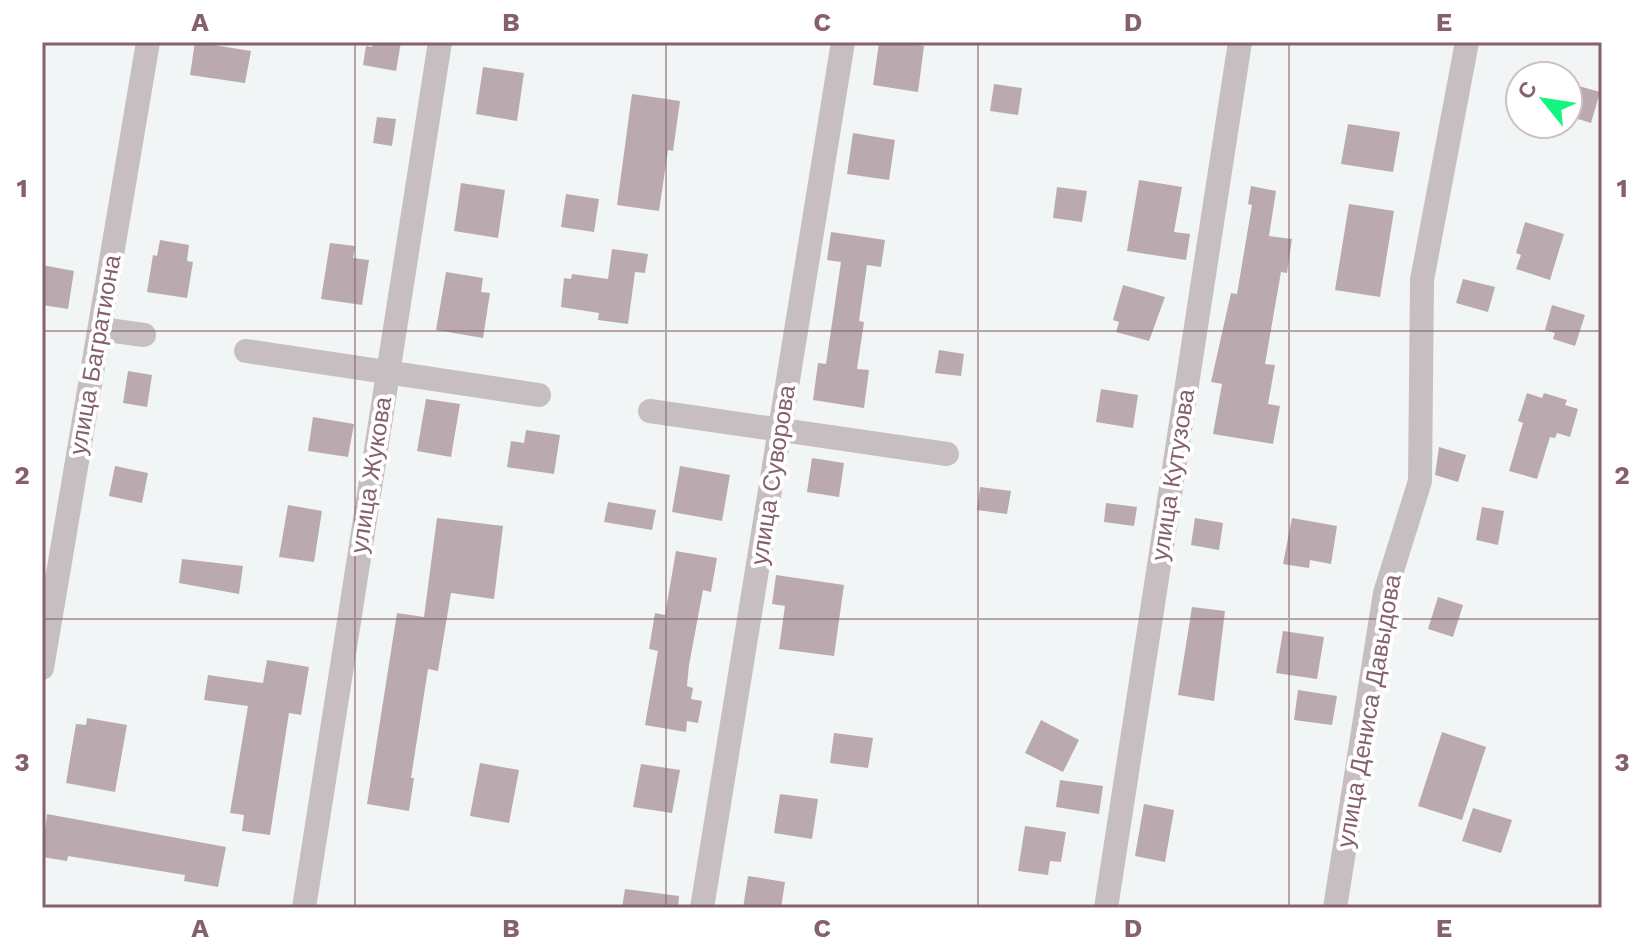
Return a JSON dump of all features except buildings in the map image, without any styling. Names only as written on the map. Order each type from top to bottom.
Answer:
[{"type":"street","name":"улица Багратиона","points":[[42,668],[148,42]]},
{"type":"street","name":"улица Жукова","points":[[304,908],[440,42]]},
{"type":"street","name":"улица Суворова","points":[[702,908],[843,42]]},
{"type":"street","name":"улица Кутузова","points":[[1106,908],[1240,42]]},
{"type":"street","name":"улица Дениса Давыдова","points":[[1335,908],[1385,593],[1420,481],[1422,280],[1467,42]]},
{"type":"street","points":[[100,329],[144,335]]},
{"type":"street","points":[[246,351],[539,395]]},
{"type":"street","points":[[650,411],[947,454]]}]
